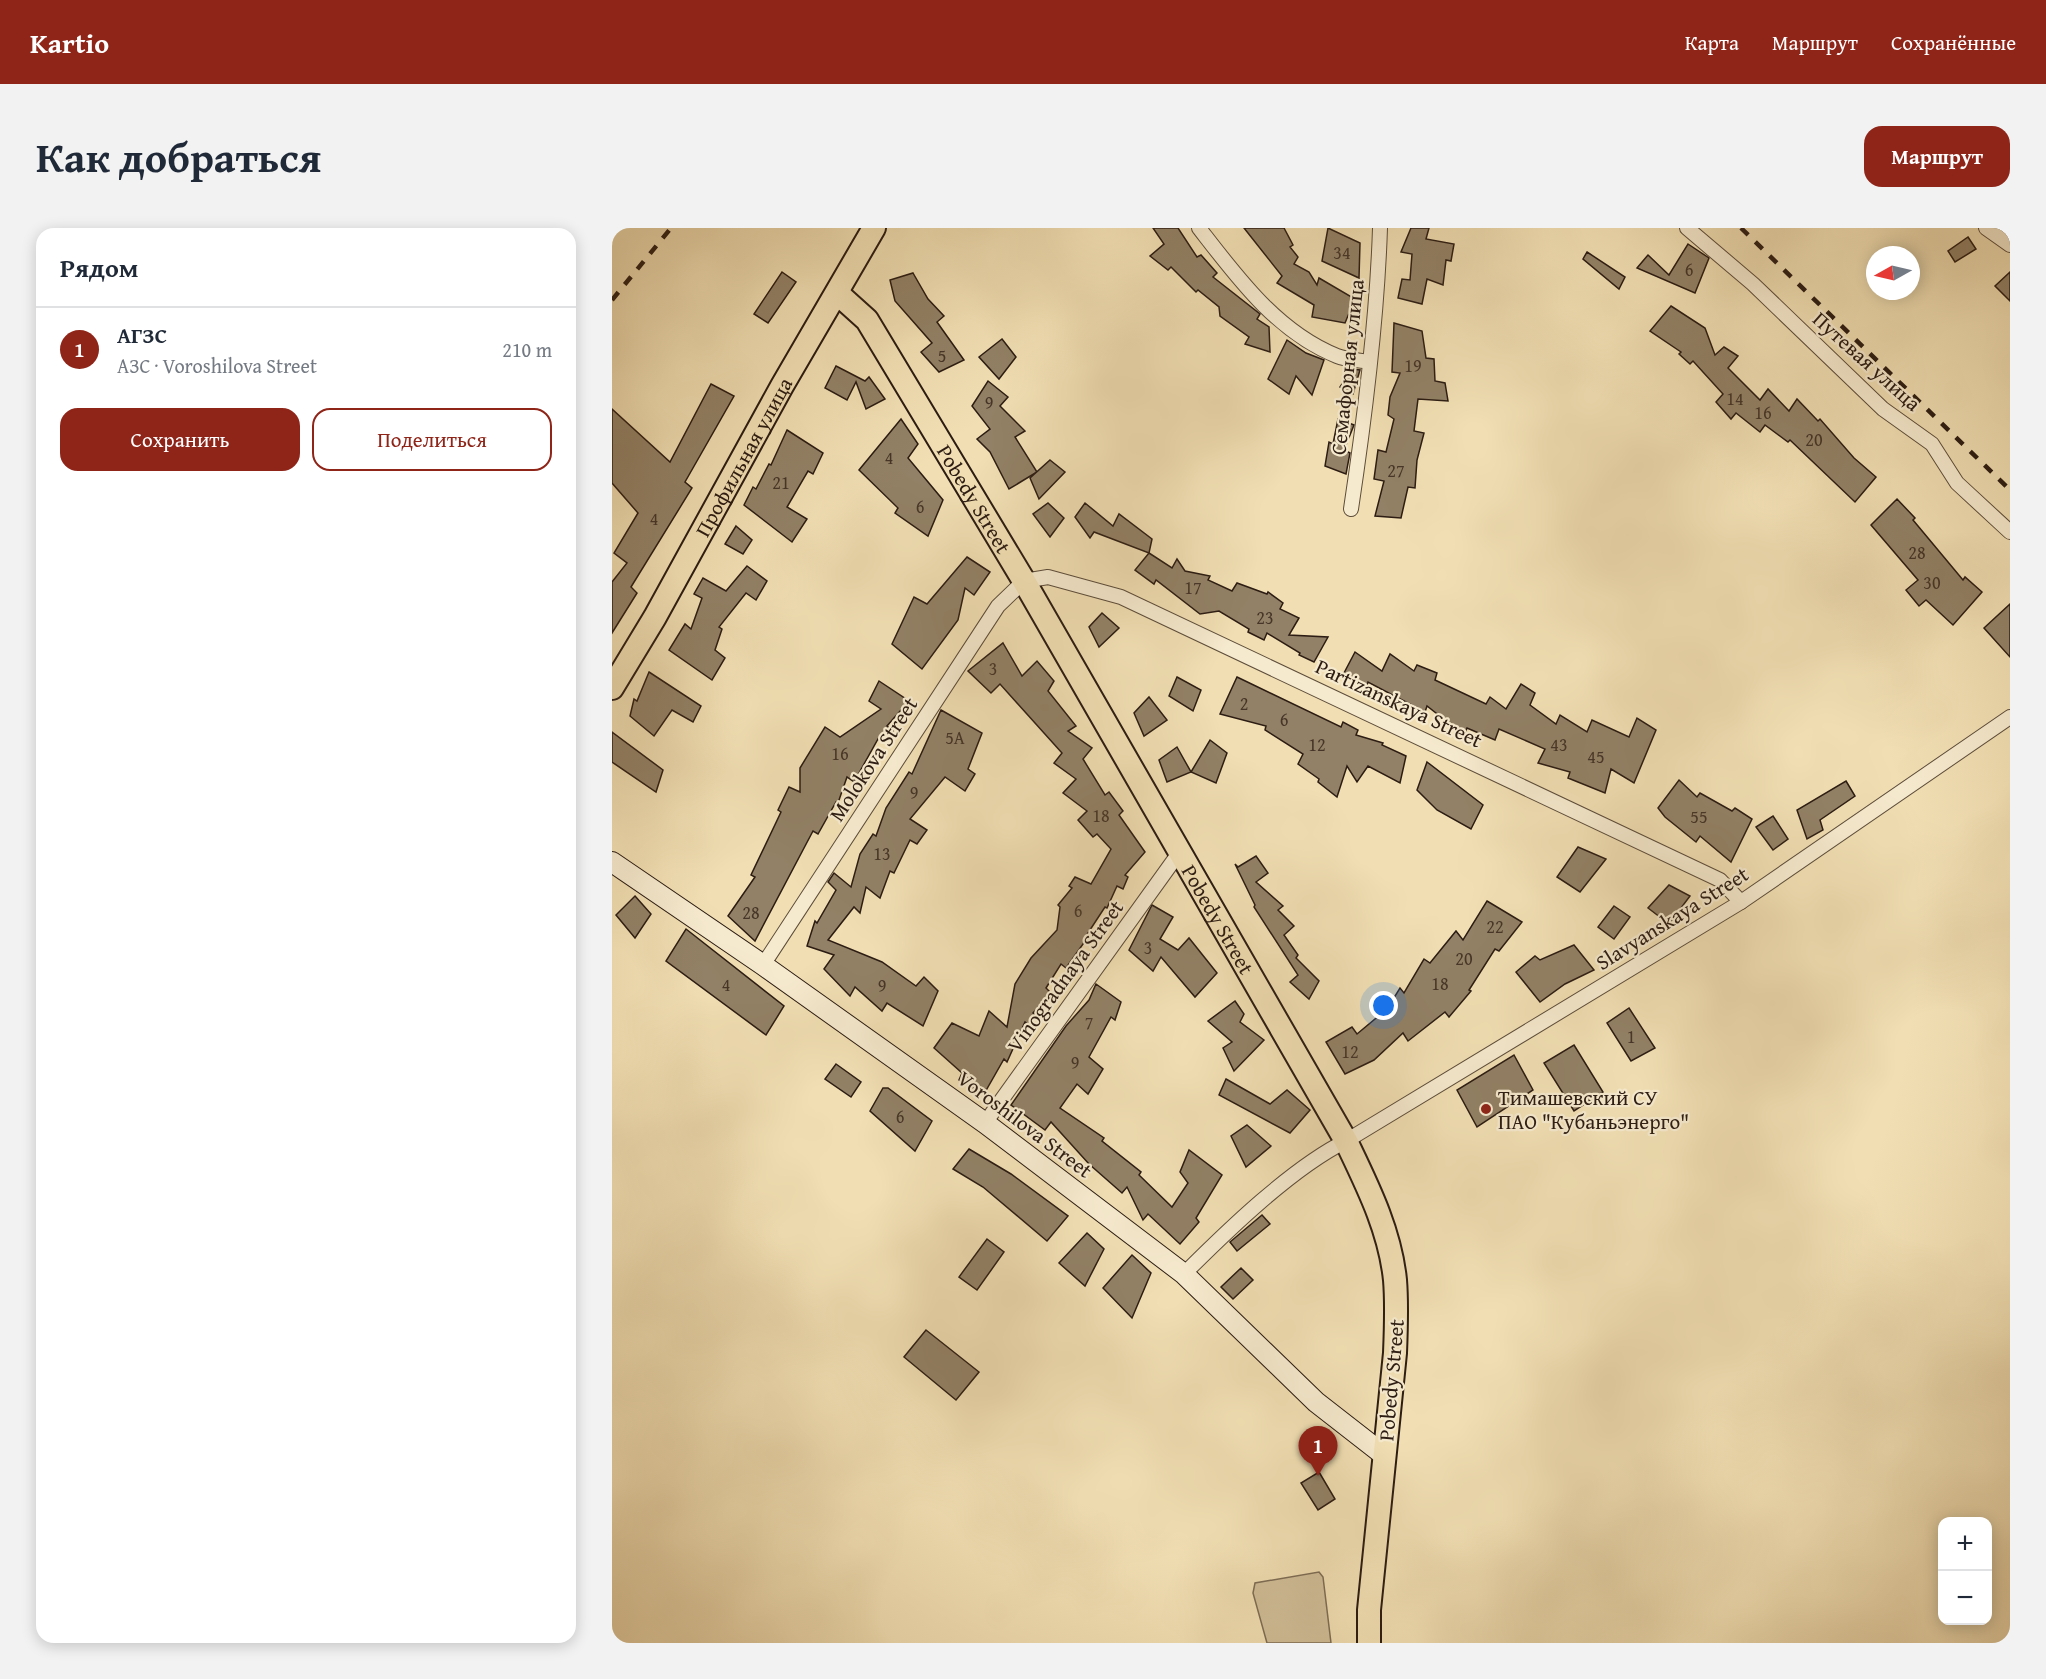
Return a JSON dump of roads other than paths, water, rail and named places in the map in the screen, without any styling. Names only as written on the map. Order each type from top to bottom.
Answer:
[{"type":"main road","name":"Профильная улица","points":[[612,687],[655,617],[782,386],[873,228]]},
{"type":"main road","name":"Pobedy Street","points":[[837,293],[867,320],[1024,581],[1346,1141],[1375,1202],[1395,1278],[1395,1353],[1369,1610],[1369,1643]]},
{"type":"street","points":[[1198,228],[1245,288],[1295,333],[1338,357],[1369,362]]},
{"type":"street","name":"Семафорная улица","points":[[1351,509],[1367,408],[1380,228]]},
{"type":"street","name":"Путевая улица","points":[[1687,228],[1753,284],[1883,409],[1932,444],[1957,483],[2010,532]]},
{"type":"street","points":[[1986,228],[2010,245]]},
{"type":"street","name":"Partizanskaya Street","points":[[1024,581],[1048,577],[1121,597],[1720,880],[1741,902]]},
{"type":"street","name":"Molokova Street","points":[[763,965],[998,606],[1024,581]]},
{"type":"street","name":"Slavyanskaya Street","points":[[1184,1274],[1209,1249],[1318,1155],[1346,1141],[1741,902],[2010,717]]},
{"type":"street","name":"Vinogradnaya Street","points":[[985,1123],[1179,853]]},
{"type":"street","name":"Voroshilova Street","points":[[612,862],[763,965],[985,1123],[1184,1274],[1316,1402],[1384,1455]]},
{"type":"railway","points":[[612,300],[671,228]]},
{"type":"railway","points":[[1741,228],[2010,490]]},
{"type":"place","name":"Тимашевский СУ ПАО \"Кубаньэнерго\"","points":[[1486,1109]]},
{"type":"place","name":"АГЗС","points":[[1318,1476]]}]
